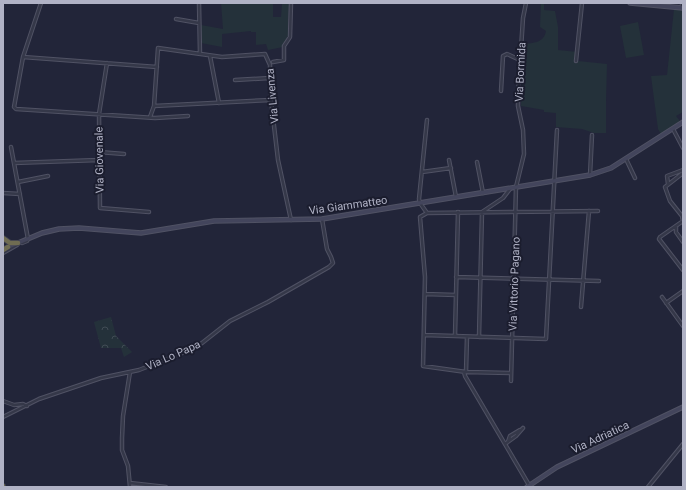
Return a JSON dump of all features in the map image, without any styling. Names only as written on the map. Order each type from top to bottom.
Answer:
[{"type":"highway","points":[[3,238],[10,243],[18,243]]},
{"type":"street","points":[[41,3],[23,57],[14,107],[16,109],[150,117],[188,116]]},
{"type":"street","points":[[199,3],[200,54]]},
{"type":"street","points":[[273,62],[284,60],[284,46],[290,37],[291,3]]},
{"type":"street","name":"Via Bormida","points":[[516,187],[524,154],[518,100],[523,18],[526,3]]},
{"type":"street","points":[[576,61],[582,3]]},
{"type":"street","points":[[630,3],[682,6]]},
{"type":"street","points":[[176,19],[199,23]]},
{"type":"street","name":"Via Livenza","points":[[157,67],[158,48],[222,57],[265,54],[270,65],[271,100],[278,160],[291,221]]},
{"type":"street","points":[[501,91],[503,56],[507,54],[520,60]]},
{"type":"street","points":[[210,56],[219,102]]},
{"type":"street","points":[[23,57],[157,67],[154,106],[150,117]]},
{"type":"street","name":"Via Giovenale","points":[[107,63],[99,114],[100,208],[149,212]]},
{"type":"street","points":[[235,80],[270,78]]},
{"type":"street","points":[[154,106],[271,100]]},
{"type":"street","points":[[427,120],[419,199],[427,213]]},
{"type":"street","name":"Via Giammatteo","points":[[4,250],[47,232],[66,228],[141,233],[205,222],[291,221],[322,219],[590,175],[604,171],[683,122]]},
{"type":"street","points":[[673,128],[683,148]]},
{"type":"street","points":[[424,335],[546,339],[557,130]]},
{"type":"street","points":[[590,175],[592,135]]},
{"type":"street","points":[[4,250],[27,241],[28,239],[11,147]]},
{"type":"street","points":[[99,152],[124,154]]},
{"type":"street","points":[[625,158],[635,178]]},
{"type":"street","points":[[14,163],[99,160]]},
{"type":"street","points":[[450,160],[456,197]]},
{"type":"street","points":[[477,162],[484,192]]},
{"type":"street","points":[[422,172],[451,168]]},
{"type":"street","points":[[668,184],[667,176],[683,170]]},
{"type":"street","points":[[683,173],[665,187],[670,201],[683,221],[659,239],[683,270]]},
{"type":"street","points":[[18,182],[48,176]]},
{"type":"street","name":"Via Vittorio Pagano","points":[[511,381],[516,187]]},
{"type":"street","points":[[482,212],[503,198],[510,188]]},
{"type":"street","points":[[3,193],[20,194]]},
{"type":"street","points":[[580,307],[589,211]]},
{"type":"street","points":[[511,373],[465,372],[424,366],[425,294],[420,217],[427,213],[598,211]]},
{"type":"street","points":[[455,336],[458,212]]},
{"type":"street","points":[[479,337],[482,212]]},
{"type":"street","name":"Via Lo Papa","points":[[3,417],[39,399],[101,378],[148,367],[196,347],[230,321],[268,302],[331,265],[333,261],[326,249],[322,219]]},
{"type":"street","points":[[676,226],[676,232],[683,242]]},
{"type":"street","points":[[456,277],[598,281]]},
{"type":"street","points":[[666,303],[683,292]]},
{"type":"street","points":[[425,294],[456,295]]},
{"type":"street","points":[[662,297],[683,326]]},
{"type":"street","points":[[467,337],[465,376],[506,443],[528,486]]},
{"type":"street","points":[[130,372],[123,416],[122,438],[122,450],[128,466],[130,487]]},
{"type":"street","points":[[3,401],[14,405],[23,404],[27,406]]},
{"type":"street","name":"Via Adriatica","points":[[528,486],[557,468],[683,407]]},
{"type":"street","points":[[523,428],[516,436],[506,443],[510,436],[523,428]]},
{"type":"street","points":[[648,487],[683,444]]},
{"type":"street","points":[[130,483],[166,487]]},
{"type":"green space","points":[[221,3],[273,3],[273,17],[281,17],[282,3],[289,3],[288,36],[283,47],[268,50],[266,44],[256,45],[256,32],[251,31],[222,34],[222,47],[201,43],[201,25],[223,29]]},
{"type":"green space","points":[[541,3],[544,3],[544,10],[555,11],[558,27],[558,50],[578,52],[578,61],[607,64],[606,133],[594,133],[582,129],[556,127],[556,113],[544,112],[544,110],[521,106],[523,44],[538,42],[543,38],[546,31],[540,27]]},
{"type":"green space","points":[[674,9],[683,10],[683,112],[676,116],[680,121],[661,134],[658,129],[651,76],[667,75]]},
{"type":"green space","points":[[638,22],[644,55],[626,58],[620,26]]},
{"type":"green space","points":[[111,317],[116,336],[132,352],[124,357],[121,348],[101,348],[94,322]]}]
